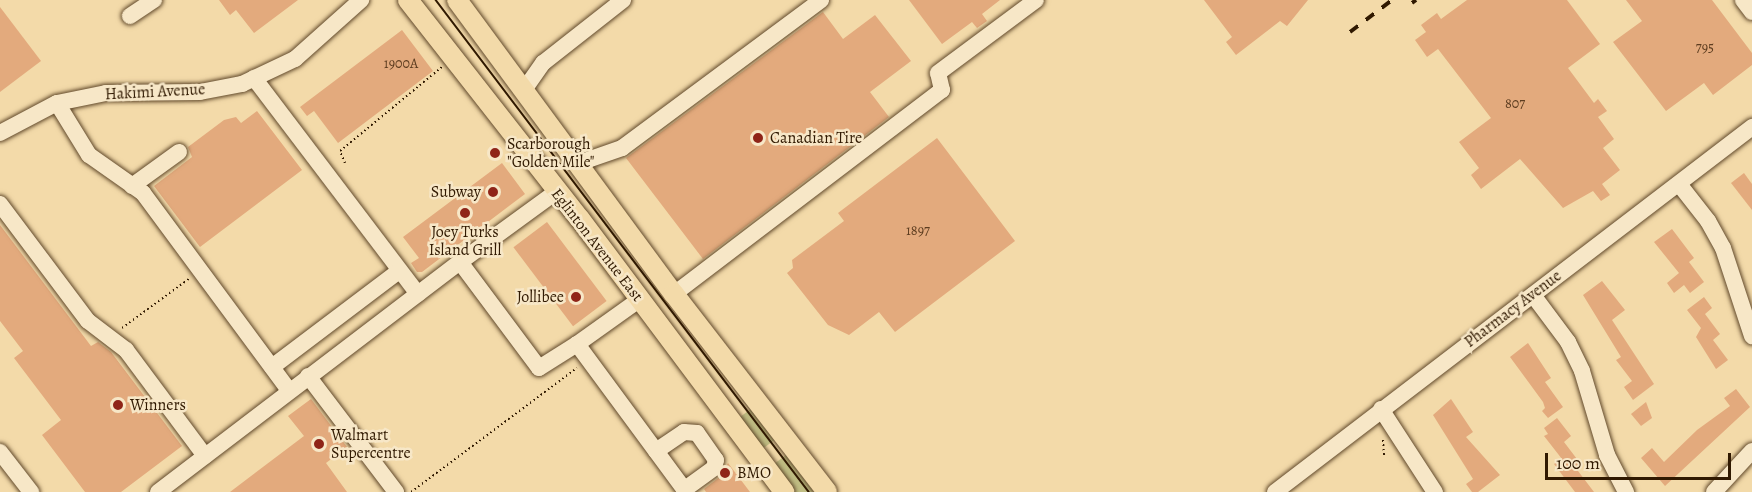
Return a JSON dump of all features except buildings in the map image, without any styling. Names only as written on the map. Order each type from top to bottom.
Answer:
[{"type":"main road","name":"Eglinton Avenue East","points":[[408,0],[640,298],[784,492]]},
{"type":"main road","name":"Eglinton Avenue East","points":[[457,0],[674,294],[827,492]]},
{"type":"street","points":[[130,16],[154,0]]},
{"type":"street","name":"Hakimi Avenue","points":[[0,133],[57,103],[106,93],[200,92],[254,78],[295,59],[361,0]]},
{"type":"street","points":[[524,90],[543,63],[623,0]]},
{"type":"street","points":[[579,163],[622,148],[821,0]]},
{"type":"street","points":[[674,294],[942,90],[938,73],[1036,0]]},
{"type":"street","points":[[1743,0],[1752,12]]},
{"type":"street","points":[[254,78],[418,294]]},
{"type":"street","points":[[57,103],[89,155],[143,193],[289,390]]},
{"type":"street","name":"Pharmacy Avenue","points":[[1275,492],[1752,127]]},
{"type":"street","points":[[132,186],[179,152]]},
{"type":"street","points":[[1679,184],[1708,221],[1723,248],[1752,336]]},
{"type":"street","points":[[158,492],[289,390],[556,192]]},
{"type":"street","points":[[0,204],[88,321],[113,337],[205,456]]},
{"type":"street","points":[[460,262],[539,368],[577,344],[640,298]]},
{"type":"street","points":[[272,367],[399,271]]},
{"type":"street","points":[[1533,295],[1568,342],[1582,370],[1607,455],[1626,492]]},
{"type":"street","points":[[577,344],[656,452],[685,491],[714,468],[716,460],[697,433],[684,432],[656,452]]},
{"type":"street","points":[[308,376],[396,492]]},
{"type":"street","points":[[1381,409],[1435,492]]},
{"type":"street","points":[[1713,492],[1752,451]]},
{"type":"street","points":[[0,452],[31,492]]},
{"type":"path","points":[[345,163],[340,151],[442,67]]},
{"type":"path","points":[[113,337],[200,270]]},
{"type":"path","points":[[411,492],[588,359]]},
{"type":"path","points":[[1382,432],[1384,455]]},
{"type":"shaded area","points":[[752,408],[775,439],[762,449],[738,418]]},
{"type":"shaded area","points":[[786,455],[814,492],[792,492],[774,464]]},
{"type":"tram line","points":[[436,0],[809,492]]},
{"type":"railway","points":[[1350,32],[1392,0]]},
{"type":"railway","points":[[1412,3],[1416,0]]},
{"type":"place","name":"Canadian Tire","points":[[758,138]]},
{"type":"place","name":"Scarborough \"Golden Mile\"","points":[[495,153]]},
{"type":"place","name":"Subway","points":[[493,192]]},
{"type":"place","name":"Joey Turks Island Grill","points":[[465,213]]},
{"type":"place","name":"Jollibee","points":[[576,297]]},
{"type":"place","name":"Winners","points":[[118,405]]},
{"type":"place","name":"Walmart Supercentre","points":[[319,444]]},
{"type":"place","name":"BMO","points":[[725,473]]}]
